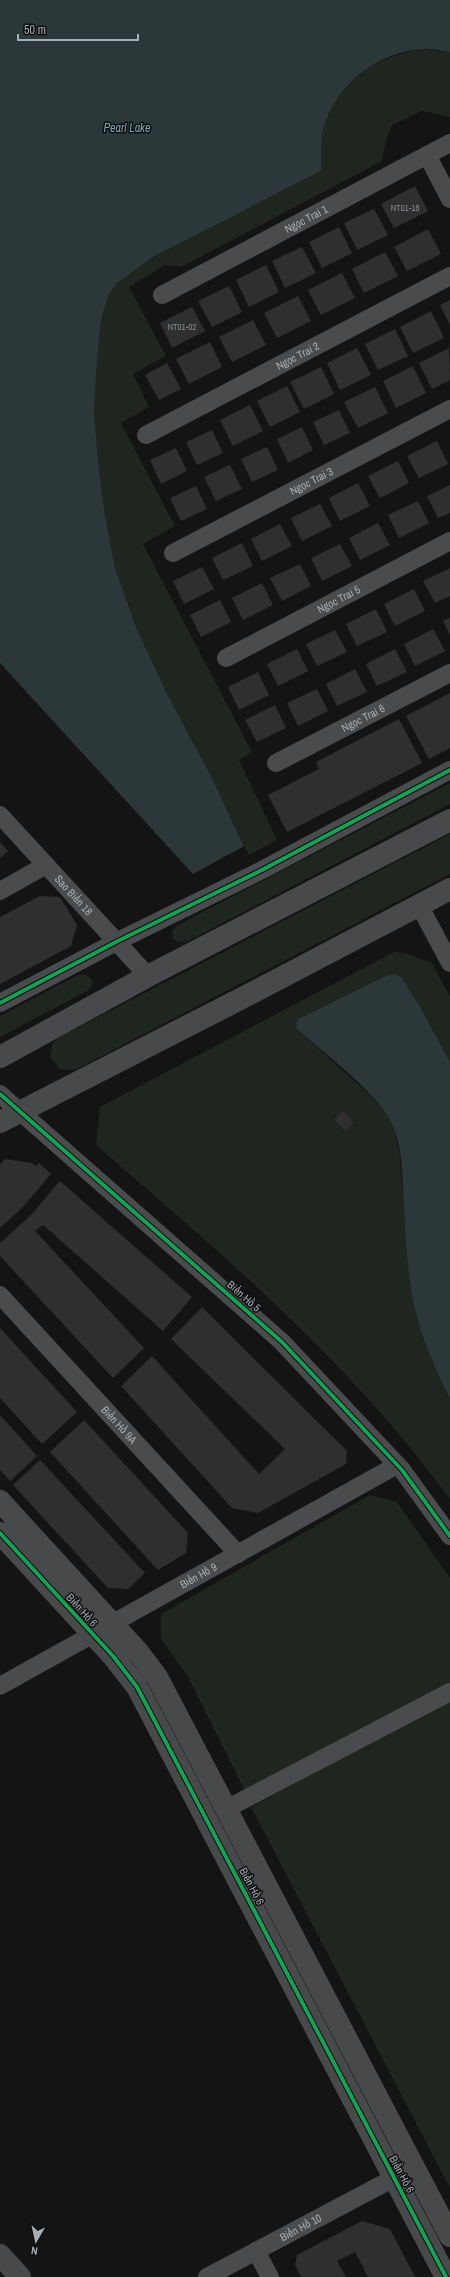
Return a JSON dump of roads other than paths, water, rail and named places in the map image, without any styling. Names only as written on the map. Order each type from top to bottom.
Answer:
[{"type":"street","name":"Ngọc Trai 1","points":[[162,295],[450,143]]},
{"type":"street","points":[[427,154],[450,199]]},
{"type":"street","name":"Ngọc Trai 2","points":[[146,435],[450,276]]},
{"type":"street","name":"Ngọc Trai 3","points":[[173,553],[450,409]]},
{"type":"street","name":"Ngọc Trai 5","points":[[226,658],[450,541]]},
{"type":"street","name":"Ngọc Trai 6","points":[[276,763],[450,673]]},
{"type":"street","points":[[0,1003],[116,942],[262,870],[450,770]]},
{"type":"street","name":"Sao Biển 18","points":[[0,815],[148,976]]},
{"type":"street","points":[[0,1057],[148,976],[450,820]]},
{"type":"street","points":[[0,891],[46,865]]},
{"type":"street","points":[[0,1122],[248,995],[450,889]]},
{"type":"street","points":[[419,905],[444,938],[450,963]]},
{"type":"street","name":"Biển Hồ 5","points":[[0,1094],[282,1342],[397,1465],[450,1536]]},
{"type":"street","name":"Biển Hồ 9A","points":[[0,1295],[238,1554]]},
{"type":"street","name":"Biển Hồ 9","points":[[0,1686],[397,1465]]},
{"type":"street","name":"Biển Hồ 6","points":[[0,1500],[113,1623],[148,1663],[157,1676],[450,2236]]},
{"type":"street","name":"Biển Hồ 6","points":[[0,1533],[93,1634],[138,1687],[446,2277]]},
{"type":"street","points":[[226,1809],[450,1692]]},
{"type":"street","name":"Biển Hồ 10","points":[[207,2277],[394,2178]]},
{"type":"street","points":[[256,2251],[270,2277]]},
{"type":"street","points":[[0,2255],[20,2277]]},
{"type":"water","name":"Pearl Lake","points":[[0,0],[450,0],[450,52],[426,49],[406,52],[389,57],[374,64],[360,74],[347,86],[336,100],[328,115],[322,136],[321,171],[153,257],[116,284],[109,294],[101,320],[94,412],[105,516],[115,568],[136,627],[165,690],[212,778],[244,846],[193,874],[0,663]]},
{"type":"water","points":[[394,974],[401,977],[419,1005],[450,1062],[450,1398],[426,1346],[417,1318],[411,1290],[406,1250],[401,1160],[397,1136],[393,1125],[379,1104],[369,1093],[345,1070],[297,1029],[296,1023],[298,1019],[383,977]]}]
